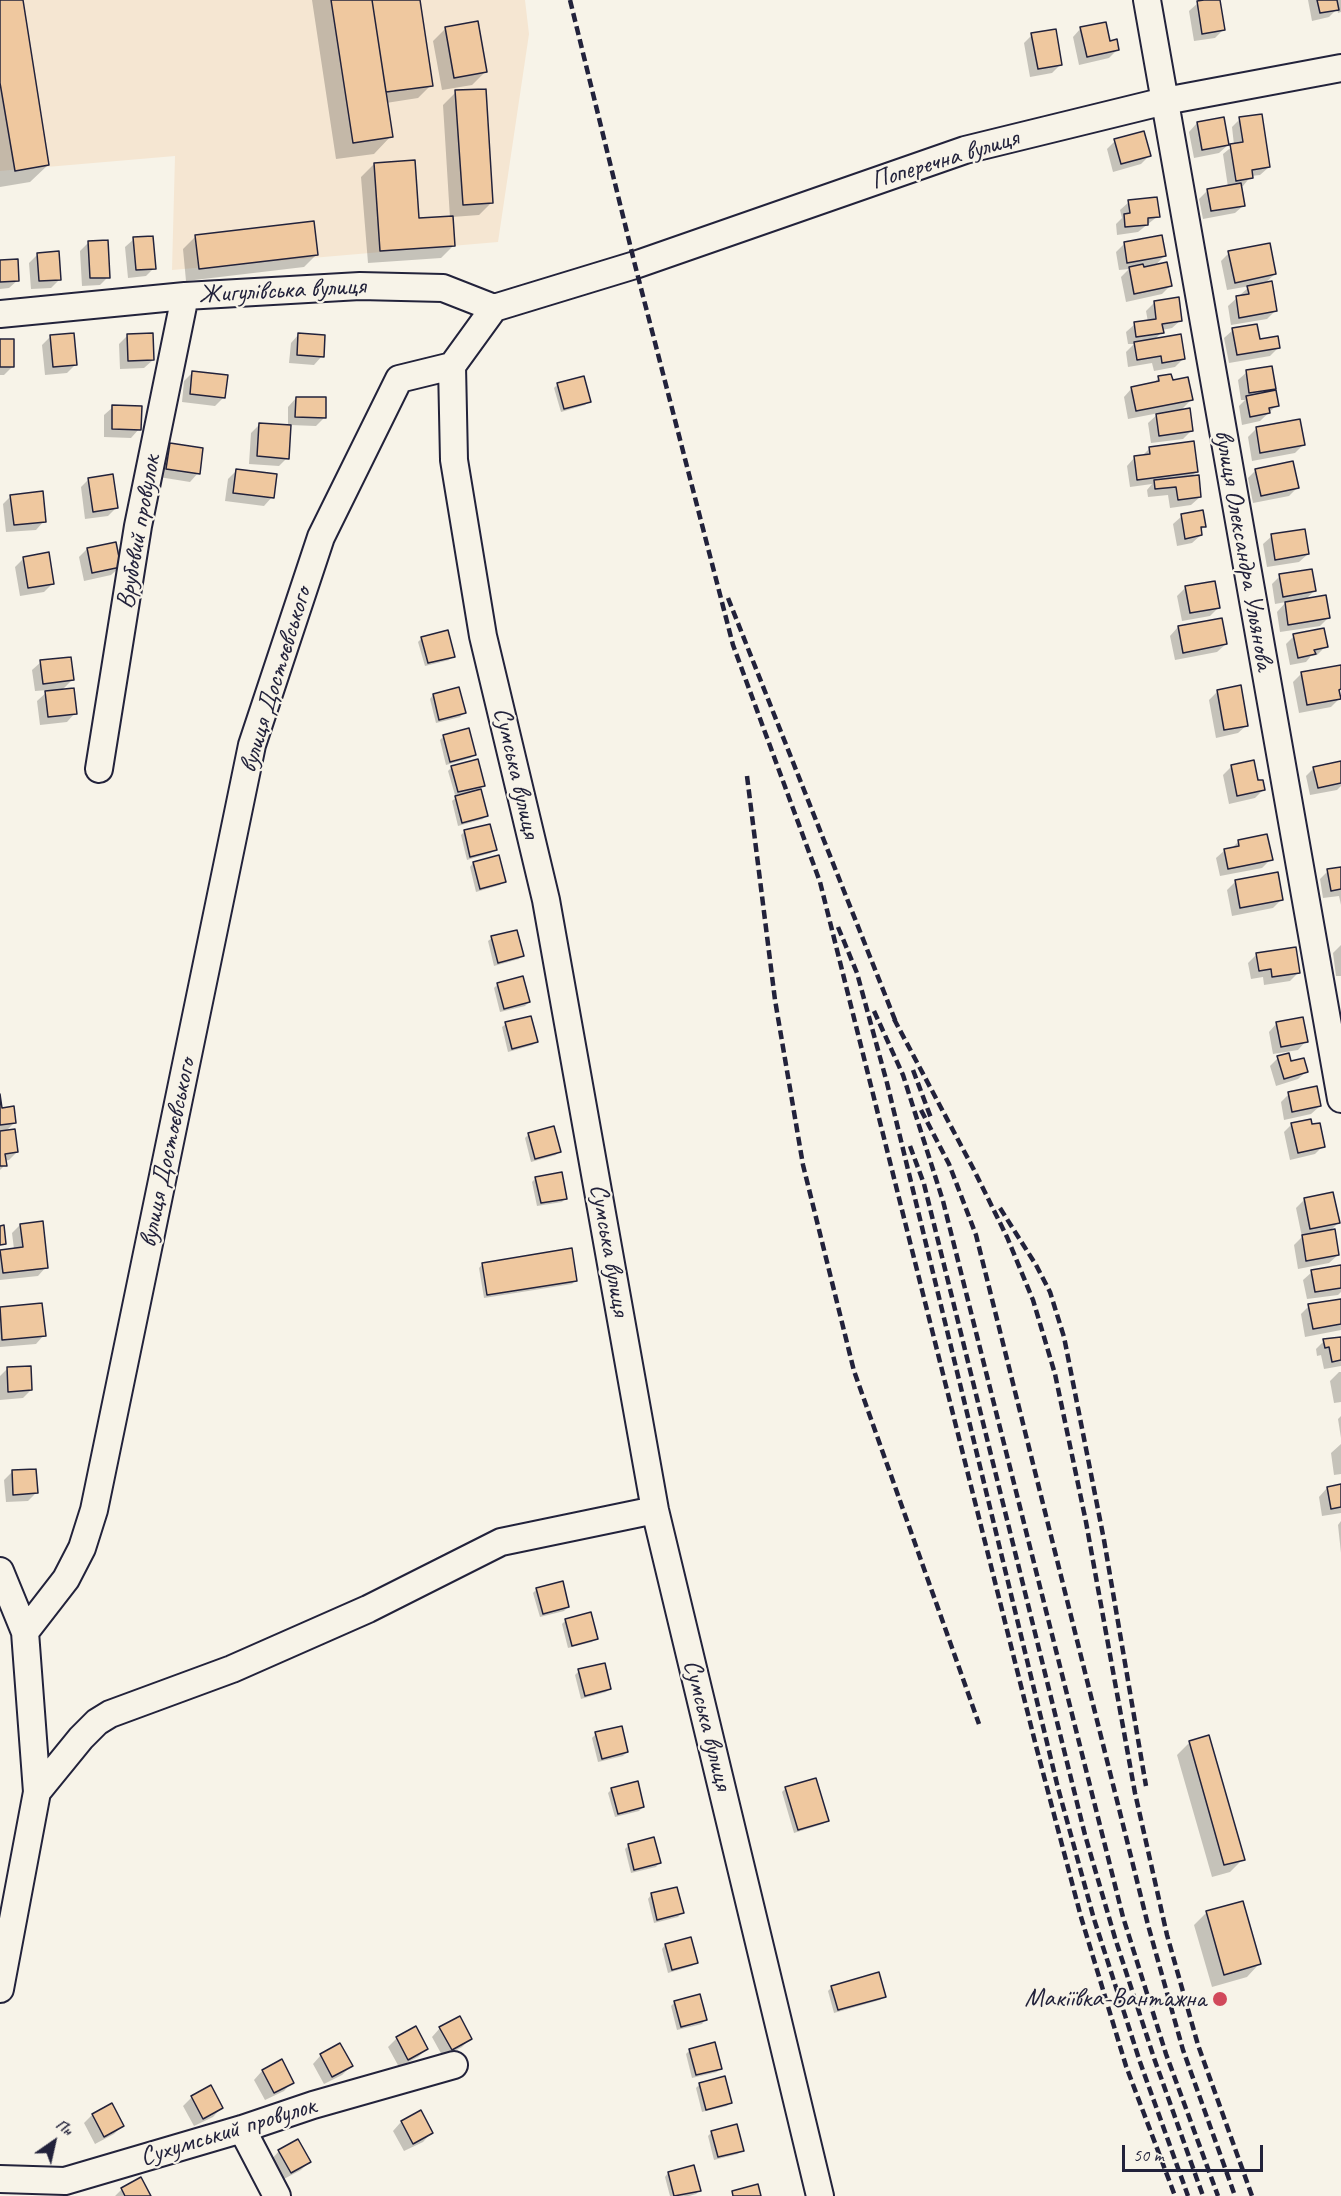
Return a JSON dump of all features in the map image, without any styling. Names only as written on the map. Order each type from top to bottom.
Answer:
[{"type":"street","name":"вулиця Олександра Ульянова","points":[[1147,0],[1341,1099]]},
{"type":"street","name":"Поперечна вулиця","points":[[494,308],[559,289],[965,150],[1165,101],[1341,68]]},
{"type":"street","name":"Жигулівська вулиця","points":[[0,314],[185,296],[360,286],[443,288],[494,308]]},
{"type":"street","name":"Врубовий провулок","points":[[99,769],[138,526],[185,296]]},
{"type":"street","points":[[452,366],[494,308]]},
{"type":"street","name":"Сумська вулиця","points":[[452,366],[454,460],[483,636],[546,900],[655,1510],[820,2196]]},
{"type":"street","name":"вулиця Достоєвського","points":[[25,1632],[66,1579],[82,1548],[94,1510],[252,745],[321,537],[399,379],[452,366]]},
{"type":"street","points":[[37,1792],[81,1738],[97,1722],[110,1714],[232,1669],[358,1614],[501,1542],[655,1510]]},
{"type":"street","points":[[0,1571],[25,1632],[37,1792],[0,1989]]},
{"type":"street","name":"Сухумський провулок","points":[[0,2179],[68,2188],[313,2105],[454,2066]]},
{"type":"street","points":[[242,2129],[277,2196]]},
{"type":"shaded area","points":[[0,0],[525,0],[529,34],[498,242],[172,270],[175,156],[0,171]]},
{"type":"building","points":[[0,0],[23,0],[49,165],[15,171],[0,83]]},
{"type":"building","points":[[331,0],[372,0],[393,137],[353,143]]},
{"type":"building","points":[[372,0],[420,0],[433,86],[386,92]]},
{"type":"building","points":[[1220,0],[1225,30],[1202,34],[1197,1]]},
{"type":"building","points":[[1317,0],[1337,0],[1339,10],[1320,13]]},
{"type":"building","points":[[478,21],[487,72],[454,78],[445,27]]},
{"type":"building","points":[[1106,22],[1110,41],[1117,39],[1119,50],[1087,57],[1080,27]]},
{"type":"building","points":[[1056,29],[1062,65],[1038,69],[1031,33]]},
{"type":"building","points":[[486,89],[493,203],[463,205],[455,90]]},
{"type":"building","points":[[1262,114],[1270,167],[1252,170],[1253,178],[1236,181],[1230,144],[1243,142],[1239,117]]},
{"type":"building","points":[[1224,117],[1229,145],[1202,150],[1197,122]]},
{"type":"building","points":[[1144,131],[1151,156],[1121,164],[1114,139]]},
{"type":"building","points":[[415,160],[419,218],[453,216],[455,246],[380,251],[374,163]]},
{"type":"building","points":[[1241,183],[1245,206],[1211,211],[1207,189]]},
{"type":"building","points":[[1157,197],[1160,217],[1148,218],[1148,225],[1125,227],[1124,214],[1130,213],[1128,200]]},
{"type":"building","points":[[314,221],[318,255],[199,269],[195,235]]},
{"type":"building","points":[[1162,235],[1166,256],[1127,263],[1124,242]]},
{"type":"building","points":[[153,236],[156,269],[136,270],[133,237]]},
{"type":"building","points":[[108,240],[110,278],[90,278],[88,241]]},
{"type":"building","points":[[1270,243],[1276,274],[1235,283],[1228,251]]},
{"type":"building","points":[[59,251],[61,280],[39,281],[37,253]]},
{"type":"building","points":[[18,259],[19,281],[0,282],[0,260]]},
{"type":"building","points":[[1167,262],[1172,286],[1134,294],[1129,267],[1143,264],[1144,267]]},
{"type":"building","points":[[1272,281],[1277,311],[1239,318],[1236,296],[1249,294],[1247,286]]},
{"type":"building","points":[[1179,297],[1182,321],[1162,324],[1164,333],[1136,337],[1134,322],[1156,319],[1154,301]]},
{"type":"building","points":[[1257,324],[1260,339],[1278,336],[1280,348],[1237,355],[1232,328]]},
{"type":"building","points":[[74,333],[77,365],[53,367],[50,335]]},
{"type":"building","points":[[153,333],[154,360],[128,361],[127,334]]},
{"type":"building","points":[[298,333],[325,335],[324,357],[297,355]]},
{"type":"building","points":[[1181,334],[1185,359],[1162,363],[1161,356],[1137,360],[1134,342]]},
{"type":"building","points":[[0,339],[14,339],[14,367],[0,367]]},
{"type":"building","points":[[1272,366],[1276,389],[1249,393],[1246,370]]},
{"type":"building","points":[[192,371],[228,375],[225,398],[190,394]]},
{"type":"building","points":[[1171,374],[1173,380],[1188,377],[1193,400],[1136,411],[1131,387],[1159,381],[1158,376]]},
{"type":"building","points":[[584,376],[591,402],[564,409],[557,383]]},
{"type":"building","points":[[1276,390],[1279,406],[1269,408],[1270,413],[1250,417],[1246,396]]},
{"type":"building","points":[[296,397],[326,397],[326,418],[295,417]]},
{"type":"building","points":[[112,405],[142,406],[141,430],[112,429]]},
{"type":"building","points":[[1190,408],[1193,431],[1159,436],[1156,414]]},
{"type":"building","points":[[1300,419],[1305,445],[1260,453],[1256,427]]},
{"type":"building","points":[[259,423],[291,425],[289,459],[257,456]]},
{"type":"building","points":[[1194,441],[1198,472],[1137,480],[1134,456],[1150,454],[1149,447]]},
{"type":"building","points":[[170,443],[203,448],[200,474],[166,469]]},
{"type":"building","points":[[1293,461],[1299,488],[1261,496],[1255,469]]},
{"type":"building","points":[[236,469],[277,474],[274,498],[233,493]]},
{"type":"building","points":[[113,474],[118,508],[93,512],[88,478]]},
{"type":"building","points":[[1199,475],[1201,497],[1178,500],[1176,487],[1155,489],[1154,480]]},
{"type":"building","points":[[43,491],[46,522],[14,525],[10,495]]},
{"type":"building","points":[[1203,510],[1206,527],[1201,527],[1202,535],[1185,539],[1181,514]]},
{"type":"building","points":[[1305,529],[1309,554],[1275,560],[1271,534]]},
{"type":"building","points":[[116,542],[121,567],[92,573],[87,548]]},
{"type":"building","points":[[49,552],[54,584],[28,588],[23,557]]},
{"type":"building","points":[[1312,569],[1316,591],[1283,597],[1279,574]]},
{"type":"building","points":[[1215,581],[1220,608],[1190,613],[1185,586]]},
{"type":"building","points":[[1326,595],[1330,618],[1288,625],[1285,602]]},
{"type":"building","points":[[1222,618],[1227,644],[1183,653],[1178,626]]},
{"type":"building","points":[[1324,628],[1328,647],[1314,650],[1316,654],[1298,658],[1293,634]]},
{"type":"building","points":[[448,630],[455,657],[428,663],[421,637]]},
{"type":"building","points":[[71,657],[74,680],[43,684],[40,660]]},
{"type":"building","points":[[1341,665],[1341,689],[1339,690],[1341,699],[1307,705],[1301,672]]},
{"type":"building","points":[[1241,685],[1248,726],[1224,730],[1217,690]]},
{"type":"building","points":[[459,687],[466,713],[439,720],[433,694]]},
{"type":"building","points":[[74,688],[77,714],[48,717],[45,691]]},
{"type":"building","points":[[469,728],[476,755],[450,762],[443,735]]},
{"type":"building","points":[[478,759],[485,786],[458,792],[451,766]]},
{"type":"building","points":[[1254,760],[1258,780],[1263,780],[1265,790],[1237,796],[1231,765]]},
{"type":"building","points":[[1341,761],[1341,783],[1318,788],[1313,767]]},
{"type":"building","points":[[481,789],[488,816],[462,823],[455,796]]},
{"type":"building","points":[[490,824],[497,850],[470,857],[464,830]]},
{"type":"building","points":[[1267,834],[1273,860],[1228,869],[1224,849],[1239,846],[1238,840]]},
{"type":"building","points":[[499,855],[506,882],[480,889],[473,862]]},
{"type":"building","points":[[1341,867],[1341,889],[1331,891],[1327,869]]},
{"type":"building","points":[[1278,872],[1283,900],[1240,908],[1235,880]]},
{"type":"building","points":[[517,930],[524,956],[498,963],[491,936]]},
{"type":"building","points":[[1296,947],[1300,973],[1272,977],[1271,969],[1259,971],[1256,953]]},
{"type":"building","points":[[523,976],[530,1002],[504,1009],[497,983]]},
{"type":"building","points":[[531,1016],[538,1042],[512,1049],[505,1022]]},
{"type":"building","points":[[1303,1017],[1308,1042],[1281,1047],[1276,1022]]},
{"type":"building","points":[[1289,1053],[1291,1061],[1304,1058],[1308,1072],[1284,1079],[1277,1056]]},
{"type":"building","points":[[1317,1086],[1321,1106],[1292,1112],[1288,1092]]},
{"type":"building","points":[[0,1094],[2,1108],[14,1106],[16,1123],[0,1125]]},
{"type":"building","points":[[1311,1119],[1312,1124],[1320,1123],[1325,1147],[1298,1153],[1291,1123]]},
{"type":"building","points":[[554,1126],[561,1152],[535,1159],[528,1133]]},
{"type":"building","points":[[15,1129],[18,1152],[5,1154],[7,1166],[0,1166],[0,1131]]},
{"type":"building","points":[[562,1172],[567,1199],[541,1203],[535,1177]]},
{"type":"building","points":[[1333,1192],[1340,1223],[1310,1229],[1304,1198]]},
{"type":"building","points":[[43,1221],[48,1268],[3,1273],[0,1250],[23,1247],[20,1224]]},
{"type":"building","points":[[4,1225],[6,1244],[0,1245],[0,1226]]},
{"type":"building","points":[[1335,1229],[1339,1255],[1306,1261],[1302,1235]]},
{"type":"building","points":[[572,1248],[577,1281],[487,1295],[482,1263]]},
{"type":"building","points":[[1341,1265],[1341,1288],[1315,1292],[1311,1270]]},
{"type":"building","points":[[1341,1299],[1341,1324],[1313,1329],[1308,1304]]},
{"type":"building","points":[[42,1303],[46,1336],[2,1340],[0,1307]]},
{"type":"building","points":[[1341,1337],[1341,1360],[1332,1362],[1329,1347],[1325,1348],[1323,1339]]},
{"type":"building","points":[[31,1366],[32,1390],[8,1392],[7,1367]]},
{"type":"building","points":[[36,1469],[38,1493],[13,1495],[12,1470]]},
{"type":"building","points":[[1341,1484],[1341,1507],[1331,1509],[1327,1487]]},
{"type":"building","points":[[563,1581],[569,1607],[543,1614],[536,1588]]},
{"type":"building","points":[[591,1612],[598,1639],[572,1646],[565,1619]]},
{"type":"building","points":[[605,1663],[611,1689],[585,1696],[578,1669]]},
{"type":"building","points":[[622,1726],[628,1752],[602,1759],[595,1732]]},
{"type":"building","points":[[1209,1735],[1245,1860],[1224,1865],[1189,1741]]},
{"type":"building","points":[[816,1778],[829,1821],[798,1830],[785,1787]]},
{"type":"building","points":[[638,1781],[644,1807],[618,1814],[611,1788]]},
{"type":"building","points":[[654,1837],[661,1863],[634,1870],[628,1844]]},
{"type":"building","points":[[677,1887],[684,1913],[657,1920],[651,1893]]},
{"type":"building","points":[[1243,1901],[1261,1964],[1224,1975],[1206,1911]]},
{"type":"building","points":[[691,1937],[698,1963],[672,1970],[665,1944]]},
{"type":"building","points":[[879,1972],[886,1997],[838,2010],[831,1986]]},
{"type":"building","points":[[700,1994],[707,2020],[681,2027],[674,2001]]},
{"type":"building","points":[[460,2016],[472,2039],[452,2050],[439,2027]]},
{"type":"building","points":[[416,2026],[428,2049],[408,2060],[396,2037]]},
{"type":"building","points":[[715,2042],[722,2069],[696,2075],[689,2049]]},
{"type":"building","points":[[340,2043],[353,2066],[332,2077],[320,2054]]},
{"type":"building","points":[[282,2059],[294,2083],[274,2093],[262,2070]]},
{"type":"building","points":[[725,2076],[732,2103],[706,2110],[699,2083]]},
{"type":"building","points":[[211,2085],[223,2108],[203,2119],[191,2096]]},
{"type":"building","points":[[112,2103],[124,2126],[104,2137],[92,2114]]},
{"type":"building","points":[[421,2110],[433,2133],[413,2144],[401,2121]]},
{"type":"building","points":[[737,2124],[744,2151],[718,2157],[711,2131]]},
{"type":"building","points":[[298,2139],[311,2162],[291,2173],[278,2150]]},
{"type":"building","points":[[694,2165],[701,2191],[674,2196],[668,2172]]},
{"type":"building","points":[[141,2177],[151,2196],[125,2196],[121,2188]]},
{"type":"building","points":[[758,2184],[761,2196],[733,2196],[732,2191]]},
{"type":"railway","points":[[570,0],[635,265],[733,645],[820,882],[1036,1746],[1081,1917],[1126,2066],[1175,2196]]},
{"type":"railway","points":[[728,598],[897,1025]]},
{"type":"railway","points":[[747,776],[775,1000],[803,1165],[854,1371],[979,1724]]},
{"type":"railway","points":[[838,927],[857,973],[887,1083],[1058,1788],[1094,1919],[1140,2062],[1188,2196]]},
{"type":"railway","points":[[874,1011],[903,1075],[943,1201],[1123,1917],[1166,2054],[1218,2196]]},
{"type":"railway","points":[[894,1019],[973,1168],[1007,1237],[1033,1300],[1055,1374],[1086,1522],[1135,1793],[1167,1935],[1198,2045],[1252,2196]]},
{"type":"railway","points":[[913,1070],[931,1118]]},
{"type":"railway","points":[[921,1110],[949,1164],[976,1235],[1148,1925],[1183,2050],[1235,2196]]},
{"type":"railway","points":[[910,1146],[924,1184],[1085,1835],[1154,2058],[1203,2196]]},
{"type":"railway","points":[[1000,1208],[1050,1292],[1064,1337],[1104,1540],[1146,1786]]},
{"type":"place","name":"Макіївка-Вантажна","points":[[1220,1999]]}]
